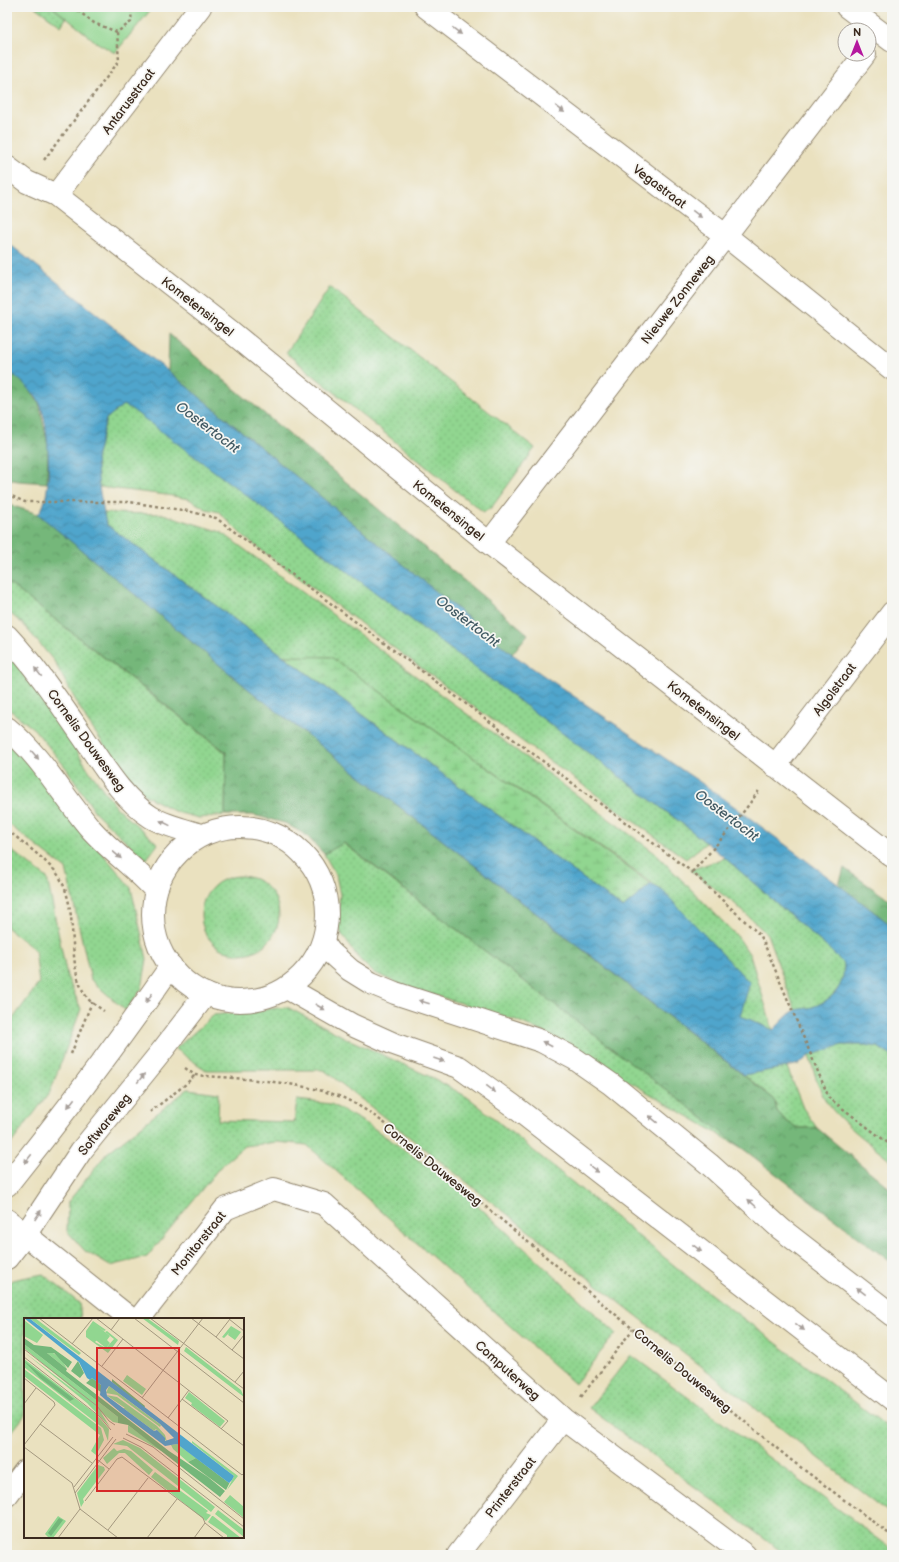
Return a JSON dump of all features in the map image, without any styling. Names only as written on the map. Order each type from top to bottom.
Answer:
[{"type":"street","name":"Antarusstraat","points":[[56,195],[200,7]]},
{"type":"street","name":"Vegastraat","points":[[426,7],[726,236],[892,369]]},
{"type":"street","points":[[847,7],[883,35]]},
{"type":"street","name":"Nieuwe Zonneweg","points":[[489,543],[859,62]]},
{"type":"street","name":"Kometensingel","points":[[7,167],[27,182],[56,195],[230,331],[489,543],[892,856]]},
{"type":"street","name":"Algolstraat","points":[[775,766],[892,613]]},
{"type":"street","name":"Cornelis Douwesweg","points":[[7,636],[24,654],[42,677],[117,785],[150,816],[173,827],[202,835]]},
{"type":"street","points":[[7,728],[34,753],[91,829],[113,852],[147,881],[156,891]]},
{"type":"street","points":[[252,827],[277,834],[298,848],[315,868],[325,891],[328,916],[323,942],[311,963],[287,988],[274,994],[251,1000],[228,1000],[206,994],[187,982],[171,966],[162,953],[156,938],[154,923],[153,907],[156,891],[164,873],[175,858],[187,845],[202,835],[226,828],[252,827]]},
{"type":"street","points":[[323,942],[330,952],[350,970],[371,983],[395,993],[541,1041],[575,1059],[611,1084],[709,1164],[781,1229],[892,1314]]},
{"type":"street","points":[[7,1185],[49,1132],[171,966]]},
{"type":"street","points":[[287,988],[352,1026],[394,1044],[459,1067],[512,1105],[892,1399]]},
{"type":"street","name":"Softwareweg","points":[[7,1258],[25,1234],[80,1151],[162,1051],[206,994]]},
{"type":"street","name":"Monitorstraat","points":[[140,1318],[225,1209],[274,1189]]},
{"type":"street","name":"Computerweg","points":[[274,1189],[324,1204],[563,1419],[745,1555]]},
{"type":"street","points":[[7,1220],[130,1318]]},
{"type":"street","name":"Printerstraat","points":[[458,1555],[563,1419]]},
{"type":"street","points":[[7,1495],[24,1472]]},
{"type":"path","points":[[73,7],[94,23],[117,32]]},
{"type":"path","points":[[117,32],[132,22],[132,7]]},
{"type":"path","points":[[27,182],[119,61],[117,32]]},
{"type":"path","points":[[7,494],[25,502],[129,502],[188,511],[216,518],[692,872],[761,936],[830,1098],[892,1146]]},
{"type":"path","points":[[692,872],[710,854],[750,803]]},
{"type":"path","points":[[7,830],[56,871],[67,894],[72,918],[76,973],[80,986],[92,1002],[128,1026]]},
{"type":"path","points":[[69,1058],[92,1002]]},
{"type":"path","points":[[162,1051],[195,1075]]},
{"type":"path","name":"Softwareweg","points":[[145,1117],[195,1075]]},
{"type":"path","name":"Cornelis Douwesweg","points":[[195,1075],[284,1084],[319,1090],[348,1100],[366,1110],[393,1130],[791,1460],[892,1536]]},
{"type":"path","points":[[563,1419],[633,1329]]},
{"type":"green space","points":[[35,7],[52,7],[66,18],[61,26]]},
{"type":"green space","points":[[53,7],[153,7],[115,53],[96,42]]},
{"type":"green space","points":[[330,287],[535,448],[492,507],[484,512],[461,495],[286,353]]},
{"type":"green space","points":[[169,334],[528,634],[512,654],[168,371]]},
{"type":"green space","points":[[7,370],[24,383],[39,403],[48,446],[47,483],[7,479]]},
{"type":"green space","points":[[123,405],[130,407],[706,843],[686,859],[466,701],[245,538],[219,512],[206,509],[189,499],[99,487],[96,459],[106,419]]},
{"type":"green space","points":[[7,504],[38,514],[252,692],[774,1099],[777,1111],[786,1121],[798,1128],[817,1128],[892,1190],[892,1263],[344,843],[324,854],[306,835],[285,823],[253,815],[225,815],[226,752],[7,582]]},
{"type":"green space","points":[[103,513],[163,514],[221,532],[655,853],[738,937],[750,955],[773,1030],[739,1016],[663,891],[331,657],[284,656],[106,524]]},
{"type":"green space","points":[[7,582],[226,753],[225,815],[199,818],[176,812],[145,795],[124,774],[86,719],[54,661],[23,624],[7,611]]},
{"type":"green space","points":[[7,656],[26,670],[90,772],[117,808],[158,844],[146,860],[95,812],[67,769],[34,729],[7,708]]},
{"type":"green space","points":[[284,656],[331,657],[651,884],[623,908]]},
{"type":"green space","points":[[7,737],[131,888],[147,959],[142,988],[126,1011],[91,980],[66,869],[7,823]]},
{"type":"green space","points":[[343,843],[747,1151],[552,1036],[516,1020],[401,985],[373,972],[360,960],[342,935],[337,922],[340,895],[336,875],[324,854]]},
{"type":"green space","points":[[7,847],[47,878],[67,976],[81,1009],[50,1092],[7,1149],[7,1027],[39,983],[35,950],[7,928]]},
{"type":"green space","points":[[725,858],[829,949],[844,964],[844,978],[840,986],[830,998],[814,1007],[795,1010],[767,934],[734,903],[690,870]]},
{"type":"green space","points":[[844,868],[892,902],[892,926],[839,885]]},
{"type":"green space","points":[[240,876],[255,879],[262,883],[272,893],[276,900],[279,915],[276,930],[272,937],[262,947],[255,951],[240,954],[225,951],[218,947],[208,937],[204,930],[201,915],[204,900],[208,893],[218,883],[225,879]]},
{"type":"green space","points":[[287,1007],[348,1039],[433,1078],[469,1098],[692,1280],[892,1430],[892,1515],[324,1070],[206,1070],[175,1049],[214,1015]]},
{"type":"green space","points":[[842,1045],[865,1045],[878,1047],[892,1056],[892,1161],[845,1122],[831,1108],[820,1090],[809,1056]]},
{"type":"green space","points":[[787,1067],[803,1108],[817,1128],[798,1128],[786,1121],[777,1111],[774,1099],[744,1075]]},
{"type":"green space","points":[[188,1089],[219,1093],[218,1120],[294,1122],[297,1100],[331,1104],[369,1125],[461,1190],[616,1333],[575,1384],[307,1145],[277,1142],[244,1146],[220,1167],[147,1257],[110,1266],[85,1251],[67,1231],[68,1202],[107,1153]]},
{"type":"green space","points":[[43,1274],[79,1303],[81,1318],[24,1318],[24,1416],[7,1438],[7,1286],[12,1280]]},
{"type":"green space","points":[[631,1355],[892,1549],[892,1555],[786,1555],[589,1408]]},
{"type":"water","name":"Oostertocht","points":[[7,242],[168,371],[512,654],[719,795],[892,926],[892,1056],[878,1047],[865,1045],[842,1045],[809,1056],[799,1064],[744,1075],[252,692],[38,514],[42,509],[46,497],[48,484],[48,454],[45,424],[39,402],[36,397],[25,384],[7,370]],"holes":[[[123,405],[130,408],[688,828],[725,858],[829,949],[844,964],[844,972],[840,985],[833,995],[822,1003],[813,1007],[793,1011],[773,1030],[740,1016],[750,983],[663,891],[651,884],[623,908],[106,524],[99,487],[96,459],[106,419]]]}]
